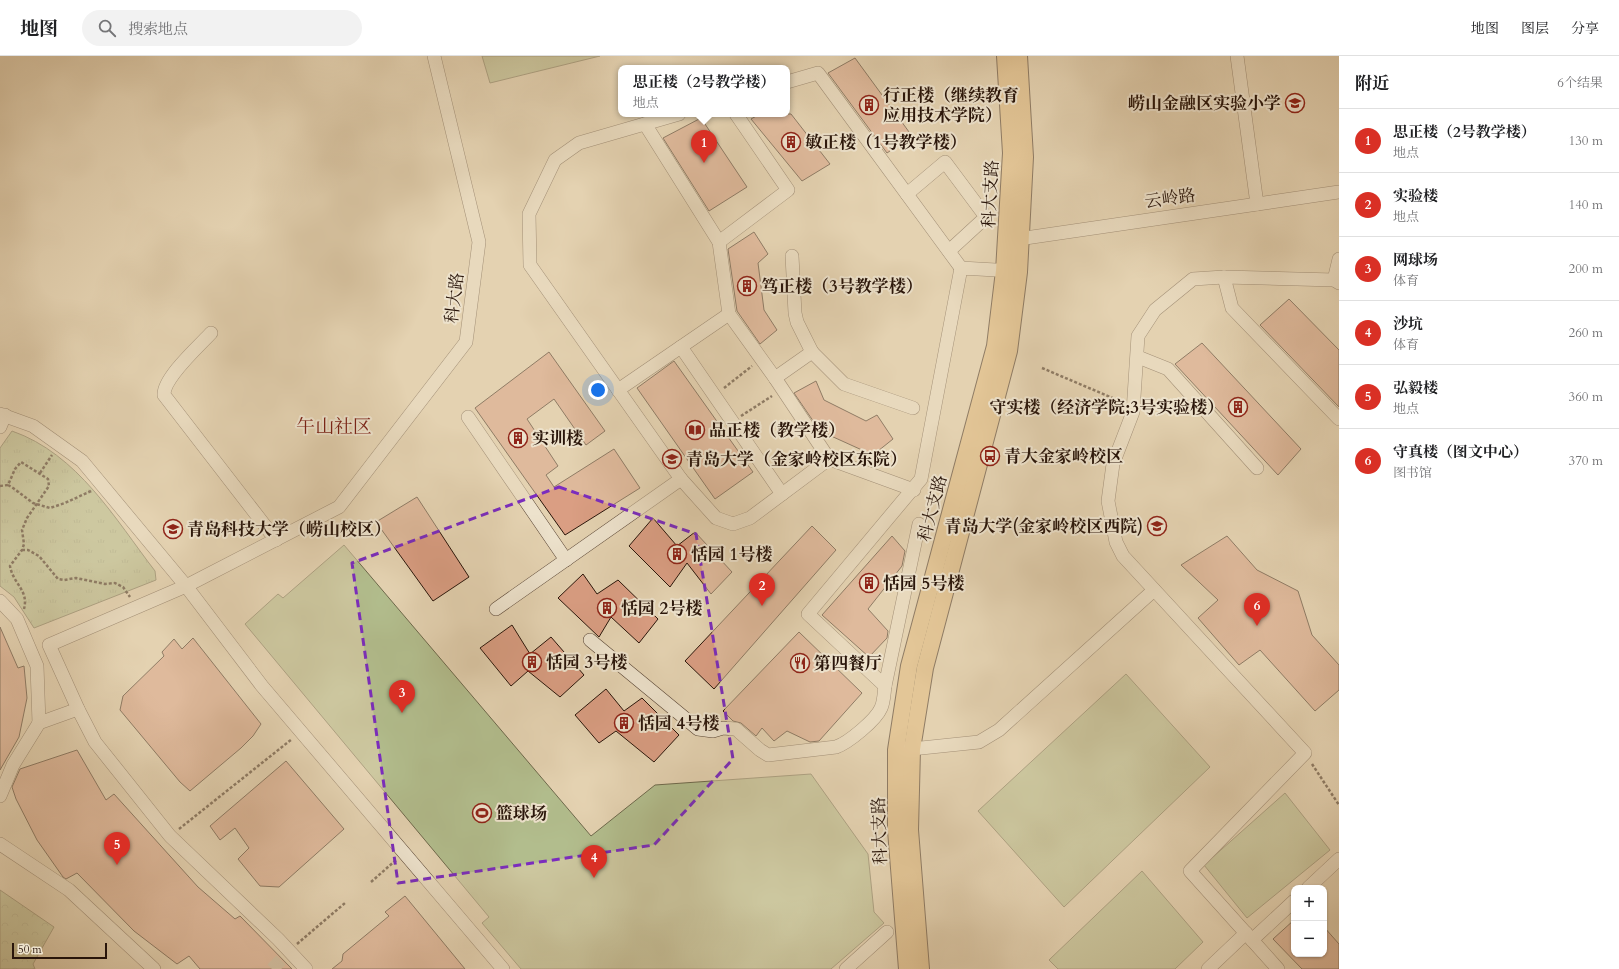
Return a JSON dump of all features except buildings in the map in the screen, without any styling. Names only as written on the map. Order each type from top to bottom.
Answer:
[{"type":"main road","name":"科大支路","points":[[1005,56],[1011,153],[1014,239]]},
{"type":"main road","name":"科大支路","points":[[907,969],[896,830],[904,749],[1009,351],[1014,239],[1025,156],[1019,56]]},
{"type":"main road","name":"科大支路","points":[[904,749],[921,969]]},
{"type":"street","name":"科大路","points":[[276,540],[340,508],[466,342],[479,242],[434,56]]},
{"type":"street","points":[[1237,56],[1256,204]]},
{"type":"street","points":[[790,81],[818,73],[961,268],[921,479],[914,490],[808,614],[885,686]]},
{"type":"street","points":[[668,117],[579,143],[555,160],[529,214],[530,265],[681,479],[716,518],[733,524],[750,518],[829,459]]},
{"type":"street","points":[[719,242],[788,190],[738,117]]},
{"type":"street","points":[[645,124],[719,242],[729,314],[783,389],[829,459],[914,490]]},
{"type":"street","points":[[907,194],[945,162],[986,217],[949,251]]},
{"type":"street","name":"云岭路","points":[[1014,239],[1339,192]]},
{"type":"street","points":[[792,256],[795,313],[797,322],[812,352],[844,384],[913,408]]},
{"type":"street","points":[[1278,969],[1190,871],[1305,753],[1123,556],[1116,542],[1108,501],[1113,464],[1134,412],[1138,336],[1155,310],[1193,279],[1224,278],[1336,281],[1339,259]]},
{"type":"street","points":[[961,268],[1012,271]]},
{"type":"street","points":[[1224,278],[1232,308],[1339,418]]},
{"type":"street","points":[[618,390],[729,314]]},
{"type":"street","points":[[211,333],[182,364],[164,389],[164,395],[276,540],[186,586],[49,645],[78,709],[95,742],[170,836],[286,955],[306,969]]},
{"type":"street","points":[[681,347],[782,494]]},
{"type":"street","points":[[775,378],[812,352]]},
{"type":"street","points":[[1138,357],[1168,369],[1257,468]]},
{"type":"street","points":[[0,427],[2,414],[33,426],[82,461],[186,586],[262,686],[300,732],[503,969]]},
{"type":"street","points":[[468,417],[566,560]]},
{"type":"street","points":[[496,609],[681,479]]},
{"type":"street","points":[[590,640],[698,729],[736,729],[768,755],[836,747],[844,744],[877,715],[881,708],[919,524]]},
{"type":"street","points":[[904,749],[979,742],[999,730],[1154,590]]},
{"type":"street","points":[[0,601],[17,620],[37,666],[40,723],[13,765],[0,796]]},
{"type":"street","points":[[40,723],[78,709]]},
{"type":"street","points":[[0,844],[69,890],[154,969]]},
{"type":"street","points":[[1311,885],[1339,859]]},
{"type":"street","points":[[1208,969],[1291,903]]},
{"type":"street","points":[[846,969],[887,932]]},
{"type":"path","points":[[715,396],[761,358]]},
{"type":"path","points":[[1042,368],[1134,406]]},
{"type":"path","points":[[733,422],[783,389]]},
{"type":"path","points":[[40,473],[58,444]]},
{"type":"path","points":[[8,486],[14,469],[21,462],[48,479],[49,486],[24,524],[24,544],[22,550],[10,566],[14,580],[22,591],[25,599],[23,611],[25,624],[22,630]]},
{"type":"path","points":[[0,486],[8,486],[13,488],[33,503],[50,508],[56,507],[103,486]]},
{"type":"path","points":[[22,550],[28,550],[38,556],[58,579],[64,580],[76,578],[105,584],[120,585],[127,591],[136,607]]},
{"type":"path","points":[[170,836],[300,732]]},
{"type":"path","points":[[1305,753],[1339,805]]},
{"type":"path","points":[[371,882],[404,853]]},
{"type":"path","points":[[286,955],[346,903]]},
{"type":"highlighted area","points":[[559,487],[696,534],[733,759],[654,845],[398,883],[352,563]]},
{"type":"green space","points":[[482,56],[600,56],[490,83]]},
{"type":"green space","points":[[12,431],[35,441],[57,455],[76,472],[110,510],[125,530],[155,571],[156,580],[34,628],[14,597],[0,586],[0,448]]},
{"type":"green space","points":[[344,545],[591,836],[655,785],[811,774],[868,854],[874,912],[884,923],[831,969],[521,969],[482,923],[489,917],[245,624],[278,594],[283,598]]},
{"type":"green space","points":[[1126,674],[1210,767],[1064,907],[978,811]]},
{"type":"green space","points":[[1285,793],[1330,850],[1247,918],[1204,865]]},
{"type":"green space","points":[[1142,871],[1203,942],[1175,969],[1058,969],[1049,960]]},
{"type":"green space","points":[[0,890],[54,927],[33,964],[35,969],[0,969]]},
{"type":"tunnel","points":[[272,969],[282,959]]},
{"type":"place","name":"崂山金融区实验小学","points":[[1295,103]]},
{"type":"place","name":"行正楼（继续教育 应用技术学院）","points":[[869,105]]},
{"type":"place","name":"敏正楼（1号教学楼）","points":[[791,142]]},
{"type":"place","name":"思正楼（2号教学楼）","points":[[704,163]]},
{"type":"place","name":"笃正楼（3号教学楼）","points":[[747,286]]},
{"type":"place","name":"守实楼（经济学院;3号实验楼）","points":[[1238,407]]},
{"type":"place","name":"品正楼（教学楼）","points":[[695,430]]},
{"type":"place","name":"实训楼","points":[[518,438]]},
{"type":"place","name":"青大金家岭校区","points":[[990,456]]},
{"type":"place","name":"青岛大学（金家岭校区东院）","points":[[672,459]]},
{"type":"place","name":"青岛大学(金家岭校区西院)","points":[[1157,526]]},
{"type":"place","name":"青岛科技大学（崂山校区）","points":[[173,529]]},
{"type":"place","name":"恬园 1号楼","points":[[677,554]]},
{"type":"place","name":"恬园 5号楼","points":[[869,583]]},
{"type":"place","name":"实验楼","points":[[762,606]]},
{"type":"place","name":"恬园 2号楼","points":[[607,608]]},
{"type":"place","name":"守真楼（图文中心）","points":[[1257,626]]},
{"type":"place","name":"恬园 3号楼","points":[[532,662]]},
{"type":"place","name":"第四餐厅","points":[[800,663]]},
{"type":"place","name":"网球场","points":[[402,713]]},
{"type":"place","name":"恬园 4号楼","points":[[624,723]]},
{"type":"place","name":"篮球场","points":[[482,813]]},
{"type":"place","name":"弘毅楼","points":[[117,865]]},
{"type":"place","name":"沙坑","points":[[594,878]]},
{"type":"district","name":"午山社区","points":[[334,426]]}]
